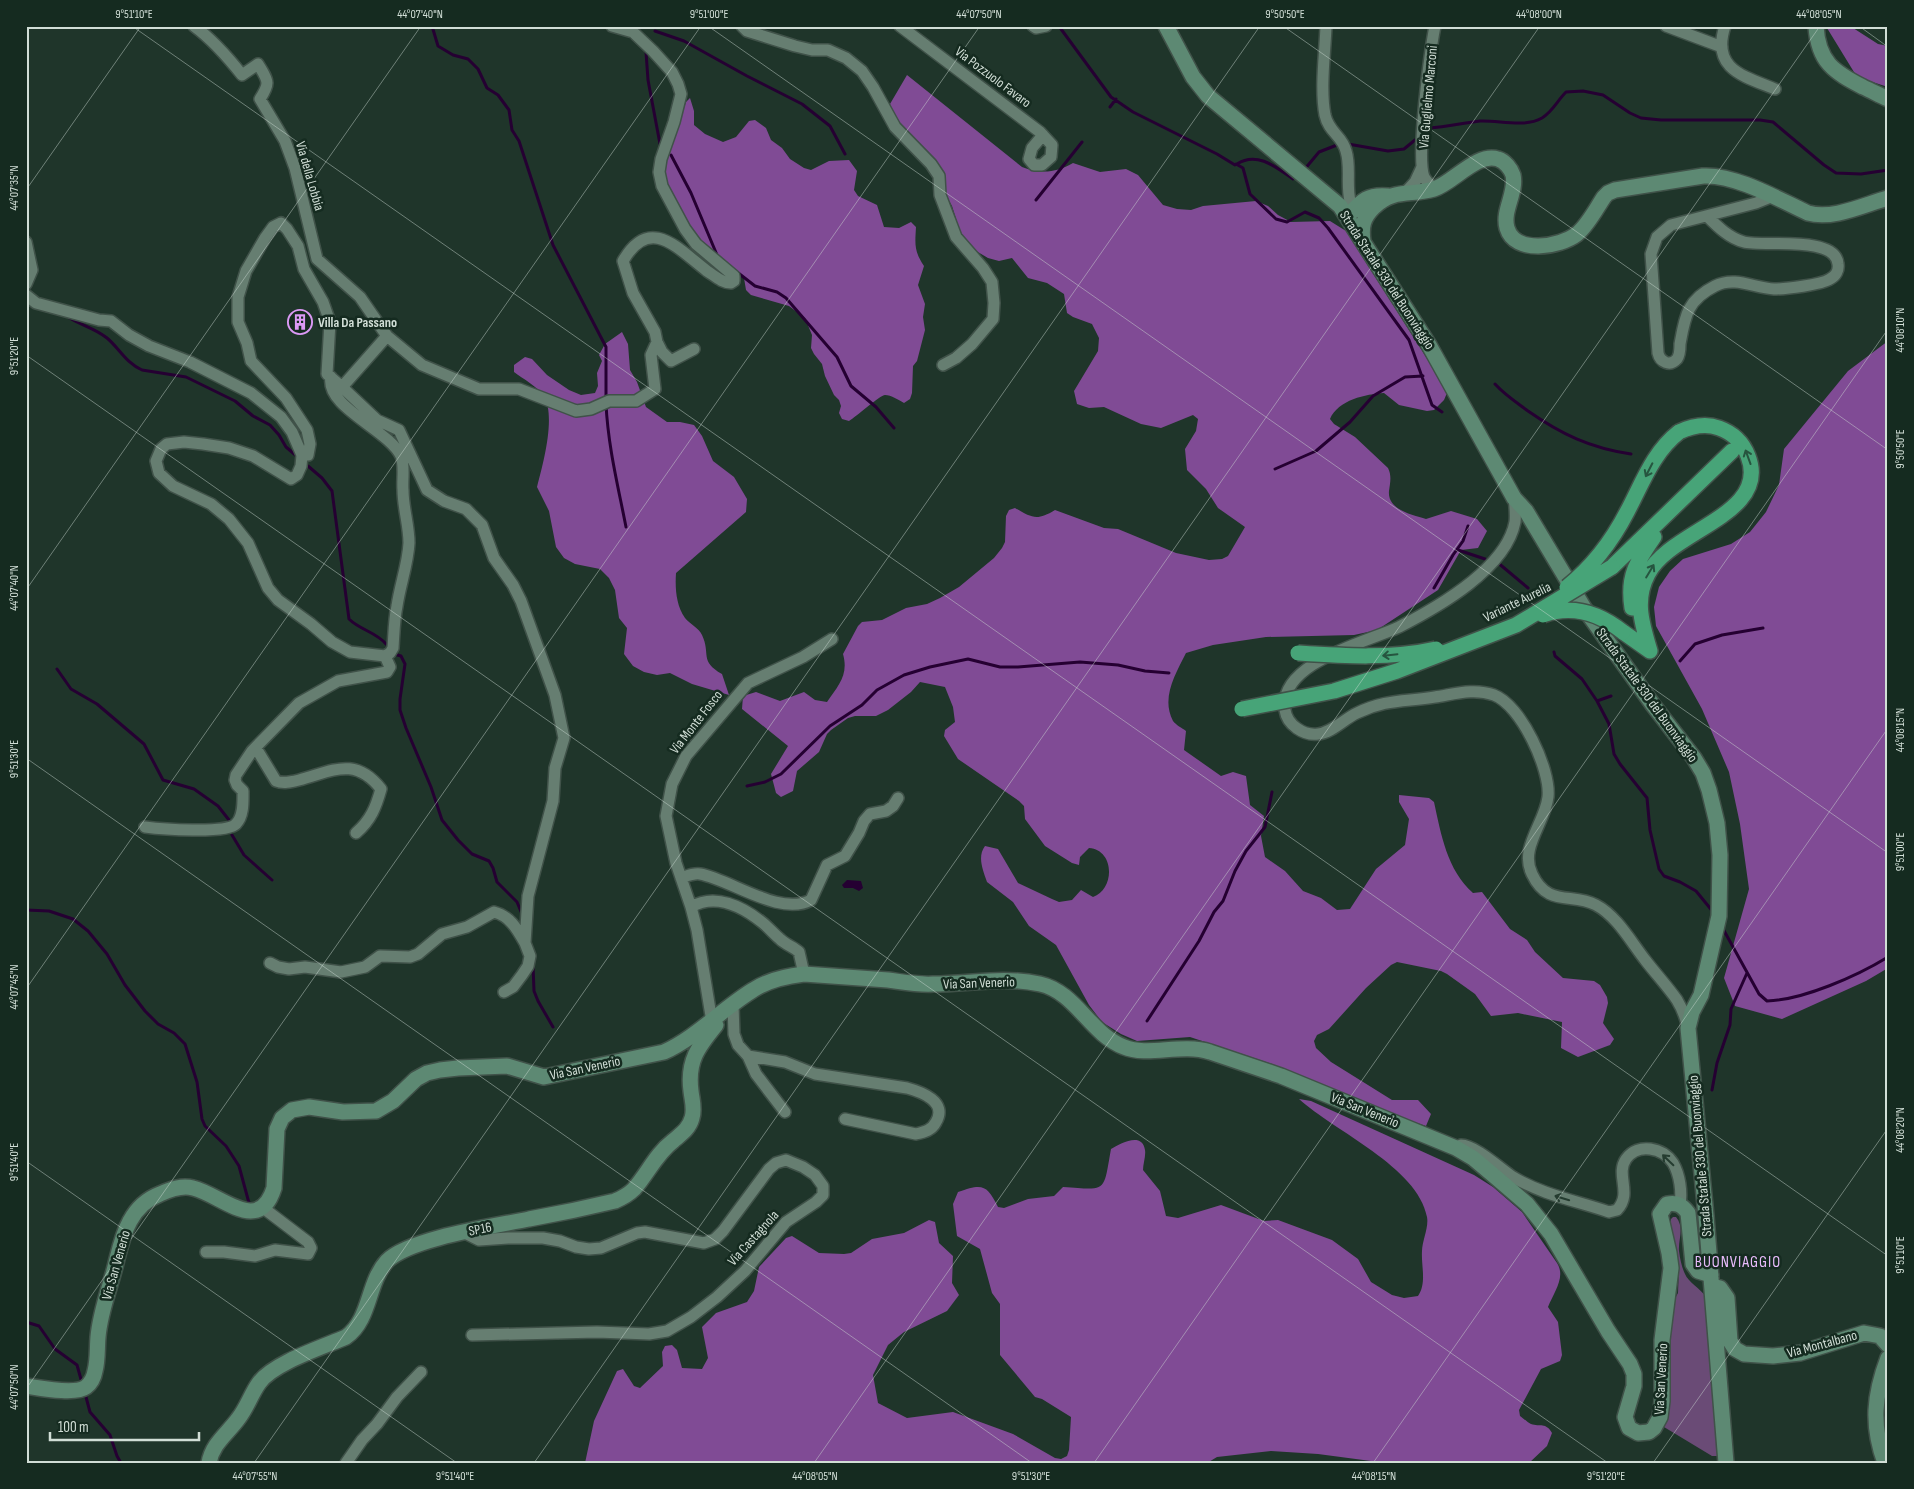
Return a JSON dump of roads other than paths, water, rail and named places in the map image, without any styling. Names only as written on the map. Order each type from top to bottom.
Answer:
[{"type":"highway","points":[[1516,625],[1551,600],[1576,579],[1597,557],[1611,539],[1656,457],[1667,443],[1679,432],[1701,426],[1717,427],[1731,434],[1741,444],[1748,456],[1751,477],[1746,492],[1738,505],[1666,552],[1648,573],[1642,589],[1640,615],[1650,651]]},
{"type":"highway","name":"Variante Aurelia","points":[[1242,708],[1334,691],[1397,672],[1516,625],[1612,567],[1732,451]]},
{"type":"highway","points":[[1650,651],[1634,617],[1630,596],[1632,578],[1639,557],[1674,508]]},
{"type":"highway","points":[[1516,625],[1553,612],[1568,610],[1595,614],[1609,621],[1650,651]]},
{"type":"highway","points":[[1292,652],[1339,656],[1383,656],[1423,652],[1472,641]]},
{"type":"street","name":"Via della Lobbia","points":[[194,26],[225,53],[242,75],[258,64],[268,81],[268,87],[260,99],[285,140],[295,168],[317,259],[360,297],[387,336]]},
{"type":"street","points":[[612,26],[633,32],[672,72],[678,84],[680,94],[659,172],[662,186],[685,229],[696,244],[734,276],[734,281],[731,283],[720,280],[664,239],[657,237],[649,237],[629,251],[623,261],[632,293],[655,332],[662,352],[671,361],[694,349]]},
{"type":"street","points":[[742,26],[747,31],[795,46],[812,50],[828,50],[846,58],[862,71],[895,127],[931,164],[939,176],[940,195],[956,237],[988,275],[992,282],[994,303],[993,319],[972,344],[956,358],[943,365]]},
{"type":"street","name":"Via Pozzuolo Favaro","points":[[900,26],[1043,135]]},
{"type":"street","points":[[1033,26],[1036,28],[1046,26]]},
{"type":"street","name":"Strada Statale 330 del Buonviaggio","points":[[1166,26],[1193,77],[1208,96],[1340,206],[1429,344],[1514,498],[1526,511],[1584,608],[1703,773],[1717,823],[1720,855],[1719,916],[1701,995],[1692,1012],[1688,1028]]},
{"type":"street","points":[[1326,26],[1325,114],[1333,133],[1342,141],[1346,151],[1359,205],[1363,242]]},
{"type":"street","name":"Via Guglielmo Marconi","points":[[1422,167],[1423,135],[1435,26]]},
{"type":"street","points":[[1666,26],[1722,47]]},
{"type":"street","points":[[1725,26],[1721,37],[1726,63],[1732,70],[1775,89]]},
{"type":"street","points":[[1816,26],[1820,49],[1824,57],[1842,76],[1888,99]]},
{"type":"street","points":[[1333,201],[1359,205],[1388,196],[1434,189],[1480,160],[1492,158],[1503,162],[1513,176],[1514,184],[1506,213],[1507,229],[1514,239],[1522,244],[1539,246],[1559,243],[1578,233],[1604,197],[1615,190],[1715,175],[1737,181],[1818,216],[1828,215],[1888,198]]},
{"type":"street","points":[[1422,167],[1424,178],[1434,189]]},
{"type":"street","points":[[1405,193],[1415,182],[1422,167]]},
{"type":"street","points":[[1707,216],[1724,232],[1742,241],[1758,244],[1809,244],[1827,250],[1838,260],[1838,270],[1836,275],[1828,281],[1790,288],[1773,289],[1734,282],[1719,284],[1704,291],[1693,302],[1685,316],[1678,357],[1673,362],[1666,363],[1660,359],[1658,353],[1651,254],[1657,237],[1671,225],[1756,203],[1772,197]]},
{"type":"street","points":[[1349,219],[1359,205]]},
{"type":"street","points":[[302,455],[308,455],[310,444],[307,430],[286,398],[251,361],[247,343],[238,322],[238,297],[246,271],[273,227],[281,224],[287,229],[298,246],[304,269],[323,302],[330,322],[327,374],[377,420],[399,430],[427,490],[444,501],[466,510],[482,525],[494,558],[513,585],[521,601],[555,695],[564,738],[555,768],[553,801],[528,896],[526,943]]},
{"type":"street","points":[[26,242],[32,270],[26,284]]},
{"type":"street","points":[[26,295],[36,304],[99,320],[111,321],[142,342],[190,362],[251,393],[281,416],[292,432],[302,455],[301,466],[297,475],[291,479],[252,456],[229,448],[184,442],[168,444],[161,449],[156,461],[159,473],[173,486],[211,504],[229,519],[248,543],[268,588],[278,600],[332,642],[350,652],[385,656],[393,648],[396,608],[409,542],[403,493],[402,458],[392,444],[338,400],[332,390],[331,377]]},
{"type":"street","points":[[342,387],[387,336],[422,365],[478,389],[519,390],[576,411],[591,409],[610,401],[636,401],[655,389],[651,354],[657,342]]},
{"type":"street","name":"Strada Statale 330 del Buonviaggio","points":[[1514,498],[1516,513],[1510,538],[1496,559],[1468,587],[1399,626],[1338,650],[1302,673],[1292,684],[1286,696],[1285,711],[1294,727],[1308,735],[1321,734],[1355,714],[1393,700],[1433,698],[1470,691],[1492,694],[1508,703],[1523,722],[1548,786],[1548,798],[1543,816],[1530,846],[1528,860],[1531,872],[1544,890],[1554,896],[1591,903],[1612,918],[1677,1001],[1688,1028],[1726,1463]]},
{"type":"street","name":"Via Monte Fosco","points":[[712,1022],[691,907],[676,863],[666,816],[672,784],[686,756],[748,683],[803,657],[832,639]]},
{"type":"street","points":[[145,828],[177,831],[228,829],[236,825],[243,803],[243,791],[237,785],[236,775],[256,748],[299,703],[338,681],[387,672],[390,667],[385,656]]},
{"type":"street","points":[[256,748],[276,781],[281,783],[348,768],[359,769],[373,778],[381,789],[378,799],[372,816],[356,833]]},
{"type":"street","points":[[681,878],[698,873],[718,879],[758,897],[799,904],[806,902],[810,900],[827,865],[845,856],[864,821],[870,814],[886,811],[893,806],[898,798]]},
{"type":"street","points":[[691,907],[701,901],[726,902],[752,916],[763,923],[780,940],[799,952],[804,974]]},
{"type":"street","points":[[270,963],[289,969],[304,967],[341,972],[365,967],[380,956],[410,957],[418,954],[442,934],[466,927],[494,912],[510,920],[526,943],[530,956],[528,966],[513,987],[504,992]]},
{"type":"street","name":"Via San Venerio","points":[[26,1386],[58,1390],[80,1390],[85,1388],[92,1380],[96,1368],[98,1336],[102,1314],[123,1237],[133,1216],[147,1200],[182,1187],[192,1188],[243,1210],[251,1212],[262,1208],[272,1196],[274,1188],[276,1129],[282,1118],[292,1110],[309,1107],[344,1112],[376,1111],[393,1101],[416,1080],[427,1073],[458,1068],[507,1066],[544,1077],[594,1065],[664,1052],[674,1048],[712,1022],[754,989],[788,976],[804,974],[933,984],[985,980],[1042,984],[1068,1000],[1105,1035],[1124,1047],[1144,1050],[1184,1048],[1210,1052],[1290,1079],[1456,1148],[1473,1158],[1521,1199],[1537,1214],[1551,1234],[1608,1331],[1630,1364],[1634,1374],[1634,1386],[1625,1417],[1629,1428],[1638,1433],[1649,1432],[1654,1428],[1660,1417],[1662,1401],[1662,1340],[1671,1268],[1660,1214],[1667,1204],[1680,1205]]},
{"type":"street","points":[[733,1005],[734,1034],[738,1045],[748,1056],[756,1074],[785,1112]]},
{"type":"street","name":"SP16","points":[[208,1463],[213,1449],[239,1419],[266,1375],[353,1332],[367,1306],[380,1271],[388,1261],[405,1250],[463,1232],[615,1201],[633,1190],[662,1150],[686,1130],[690,1124],[693,1116],[689,1075],[692,1063],[703,1040],[733,1005]]},
{"type":"street","points":[[748,1056],[785,1062],[815,1074],[907,1088],[926,1095],[940,1110],[933,1128],[916,1134],[845,1119]]},
{"type":"street","points":[[1456,1148],[1461,1145],[1470,1147],[1530,1187],[1609,1212],[1617,1210],[1624,1200],[1623,1164],[1627,1158],[1631,1153],[1641,1148],[1653,1149],[1672,1161],[1675,1166],[1682,1193],[1680,1205],[1688,1213],[1693,1264],[1698,1271],[1711,1281]]},
{"type":"street","name":"Via Castagnola","points":[[463,1232],[479,1240],[543,1238],[589,1249],[601,1248],[637,1232],[704,1243],[715,1238],[723,1231],[776,1163],[786,1160],[803,1167],[815,1175],[824,1190],[823,1195],[816,1202],[786,1222],[745,1271],[691,1317],[667,1331],[649,1334],[597,1332],[472,1335]]},
{"type":"street","points":[[206,1252],[255,1256],[275,1250],[308,1254],[311,1248],[308,1242],[262,1208]]},
{"type":"street","name":"Via Montalbano","points":[[1711,1281],[1720,1288],[1727,1298],[1730,1341],[1735,1349],[1744,1354],[1774,1356],[1800,1353],[1864,1333],[1880,1336],[1888,1345]]},
{"type":"street","points":[[1885,1463],[1875,1425],[1879,1385],[1888,1358]]},
{"type":"street","points":[[346,1463],[362,1440],[421,1372]]},
{"type":"waterway","points":[[432,26],[438,46],[453,55],[468,59],[478,69],[487,88],[498,95],[509,110],[512,130],[519,141],[553,245],[606,347],[606,398]]},
{"type":"waterway","points":[[1061,29],[1111,97],[1133,112],[1243,168],[1250,194],[1276,219],[1287,222],[1305,212],[1319,218],[1409,340],[1432,405],[1442,412]]},
{"type":"waterway","points":[[655,31],[684,41],[802,104],[830,126],[845,154]]},
{"type":"waterway","points":[[646,52],[648,80],[660,144]]},
{"type":"waterway","points":[[1429,128],[1480,121],[1527,123],[1542,118],[1566,92],[1583,91],[1603,95],[1641,118],[1661,120],[1760,120],[1773,122],[1836,173],[1861,174],[1888,170]]},
{"type":"waterway","points":[[1110,107],[1116,99]]},
{"type":"waterway","points":[[1348,144],[1388,151],[1404,149],[1415,140]]},
{"type":"waterway","points":[[1036,200],[1082,142]]},
{"type":"waterway","points":[[1304,170],[1319,152],[1337,145]]},
{"type":"waterway","points":[[671,155],[691,193],[717,255]]},
{"type":"waterway","points":[[1237,164],[1244,160],[1259,160],[1266,162],[1293,179]]},
{"type":"waterway","points":[[737,272],[755,286],[777,292],[786,298],[837,357],[851,386],[876,407],[894,428]]},
{"type":"waterway","points":[[68,317],[102,335],[136,367],[142,370],[186,377],[235,401],[253,416],[270,425],[286,447],[299,458]]},
{"type":"waterway","points":[[1275,469],[1316,451],[1350,422],[1373,396],[1405,377],[1423,376]]},
{"type":"waterway","points":[[1495,384],[1528,411],[1552,427],[1589,444],[1631,454]]},
{"type":"waterway","points":[[606,404],[611,451],[626,527]]},
{"type":"waterway","points":[[308,466],[322,478],[332,491],[349,619],[386,644]]},
{"type":"waterway","points":[[1434,588],[1463,541],[1468,526]]},
{"type":"waterway","points":[[1458,550],[1485,559]]},
{"type":"waterway","points":[[1497,562],[1528,588]]},
{"type":"waterway","points":[[1680,661],[1695,644],[1722,635],[1763,628]]},
{"type":"waterway","points":[[1554,652],[1555,656],[1582,679],[1597,701],[1609,724],[1614,754],[1647,798],[1650,830],[1659,869],[1664,876],[1696,891],[1714,913]]},
{"type":"waterway","points":[[394,654],[401,656],[405,664],[400,710],[442,820],[472,854],[489,861],[497,882],[517,902],[522,914]]},
{"type":"waterway","points":[[747,786],[765,782],[781,774],[830,726],[862,705],[877,690],[904,675],[930,667],[968,659],[1000,667],[1080,662],[1118,665],[1145,671],[1169,673]]},
{"type":"waterway","points":[[57,669],[71,689],[97,704],[144,744],[163,780],[194,789],[218,806],[229,820]]},
{"type":"waterway","points":[[1597,701],[1611,696]]},
{"type":"waterway","points":[[1147,1021],[1199,941],[1214,912],[1223,901],[1235,871],[1246,851],[1265,827],[1272,792]]},
{"type":"waterway","points":[[232,835],[244,855],[272,880]]},
{"type":"waterway","points":[[26,910],[49,911],[73,919],[88,931],[107,954],[125,985],[145,1011],[158,1024],[174,1033],[185,1044],[197,1082],[202,1119],[205,1126],[226,1146],[239,1166],[249,1203]]},
{"type":"waterway","points":[[1722,927],[1759,994],[1767,1001],[1781,1000],[1813,992],[1846,979],[1888,957]]},
{"type":"waterway","points":[[533,965],[534,991],[553,1027]]},
{"type":"waterway","points":[[1712,1090],[1717,1063],[1730,1025],[1731,1009],[1747,973]]},
{"type":"waterway","points":[[26,1322],[39,1326],[55,1349],[77,1365],[82,1383]]},
{"type":"waterway","points":[[86,1397],[90,1412],[110,1435],[121,1463]]},
{"type":"place","name":"Villa Da Passano","points":[[300,322]]},
{"type":"district","name":"BUONVIAGGIO","points":[[1738,1262]]}]
